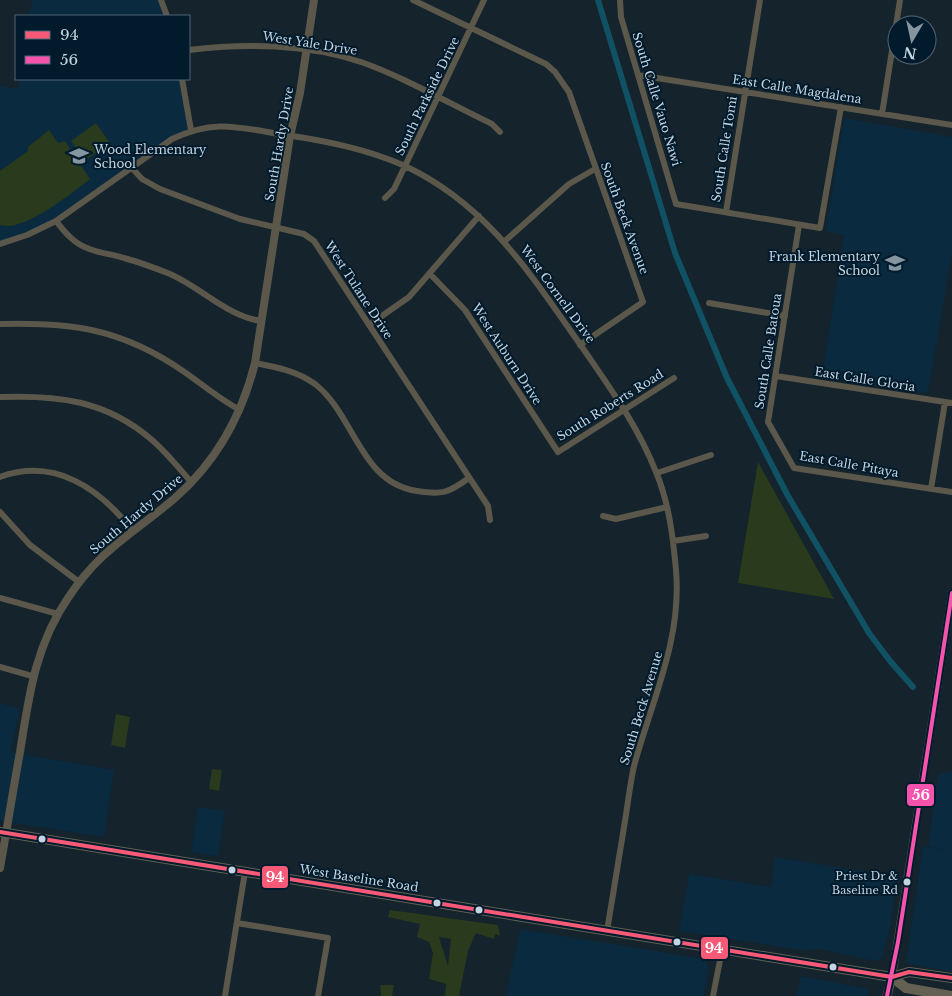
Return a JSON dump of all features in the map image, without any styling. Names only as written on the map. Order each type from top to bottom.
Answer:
[{"type":"main road","name":"West Baseline Road","points":[[3,832],[892,977],[909,972],[952,978]]},
{"type":"main road","name":"West Baseline Road","points":[[892,977],[906,988],[952,996]]},
{"type":"main road","points":[[887,996],[892,977]]},
{"type":"street","points":[[161,0],[167,15]]},
{"type":"street","name":"South Hardy Drive","points":[[0,868],[3,832],[32,676],[45,640],[58,614],[79,582],[107,551],[174,498],[191,482],[217,450],[240,410],[255,363],[290,136],[314,0]]},
{"type":"street","points":[[413,0],[471,28]]},
{"type":"street","name":"South Parkside Drive","points":[[384,198],[394,189],[484,0]]},
{"type":"street","name":"South Calle Vauo Nawi","points":[[620,0],[621,16],[676,204],[726,212]]},
{"type":"street","name":"South Calle Tomi","points":[[726,212],[760,0]]},
{"type":"street","points":[[882,114],[900,0]]},
{"type":"street","name":"South Beck Avenue","points":[[471,28],[546,64],[555,72],[569,92],[643,302],[580,345]]},
{"type":"street","name":"West Yale Drive","points":[[190,50],[232,45],[274,46],[361,62],[492,124],[500,132]]},
{"type":"street","name":"East Calle Magdalena","points":[[638,75],[952,125]]},
{"type":"street","points":[[182,80],[191,130]]},
{"type":"street","points":[[726,212],[820,228],[841,107]]},
{"type":"street","name":"West Cornell Drive","points":[[0,244],[27,235],[56,220],[172,139],[191,130],[213,125],[233,126],[362,150],[405,166],[457,198],[505,241],[532,275],[626,409]]},
{"type":"street","name":"West Tulane Drive","points":[[131,167],[142,179],[160,189],[240,218],[304,234],[314,241],[488,506],[490,520]]},
{"type":"street","points":[[505,241],[569,184],[595,169]]},
{"type":"street","points":[[369,325],[400,305],[430,274],[479,216]]},
{"type":"street","points":[[56,220],[67,235],[86,248],[123,258],[171,275],[198,288],[233,312],[247,318],[262,321]]},
{"type":"street","name":"South Calle Batoua","points":[[768,422],[800,225]]},
{"type":"street","name":"West Auburn Drive","points":[[430,274],[465,310],[558,452]]},
{"type":"street","points":[[709,303],[785,316]]},
{"type":"street","points":[[0,324],[45,323],[68,325],[88,328],[128,341],[163,358],[218,398],[240,410]]},
{"type":"street","points":[[255,363],[290,370],[316,385],[332,402],[376,471],[392,484],[410,490],[444,493],[470,478]]},
{"type":"street","name":"East Calle Gloria","points":[[776,376],[948,403]]},
{"type":"street","name":"South Roberts Road","points":[[558,452],[674,378]]},
{"type":"street","points":[[0,397],[34,396],[72,399],[103,410],[130,424],[152,440],[191,482]]},
{"type":"street","points":[[931,489],[948,403]]},
{"type":"street","name":"South Beck Avenue","points":[[607,931],[634,767],[671,646],[677,599],[673,541],[667,507],[657,473],[626,409]]},
{"type":"street","name":"East Calle Pitaya","points":[[768,422],[794,468],[952,492]]},
{"type":"street","points":[[657,473],[711,455]]},
{"type":"street","points":[[0,477],[24,472],[45,472],[75,480],[103,498],[132,530]]},
{"type":"street","points":[[603,516],[616,519],[667,507]]},
{"type":"street","points":[[0,512],[30,545],[79,582]]},
{"type":"street","points":[[673,541],[706,536]]},
{"type":"street","points":[[892,977],[935,702],[949,625],[952,593]]},
{"type":"street","points":[[0,598],[58,614]]},
{"type":"street","points":[[0,667],[32,676]]},
{"type":"street","points":[[228,996],[245,872]]},
{"type":"street","points":[[237,924],[328,938],[318,996]]},
{"type":"street","points":[[713,996],[722,950]]},
{"type":"shaded area","points":[[32,0],[161,0],[167,15],[29,15]]},
{"type":"shaded area","name":"Wood Elementary School","points":[[20,80],[182,80],[191,130],[172,139],[56,221],[0,244],[0,86],[18,89]]},
{"type":"shaded area","name":"Frank Elementary School","points":[[844,118],[952,137],[952,253],[928,393],[822,377],[844,235],[826,231]]},
{"type":"shaded area","points":[[0,703],[20,709],[11,752],[114,770],[104,837],[0,821]]},
{"type":"shaded area","points":[[952,771],[952,972],[906,963],[923,846],[948,850],[928,846],[938,774]]},
{"type":"shaded area","points":[[198,807],[225,811],[218,856],[191,852]]},
{"type":"shaded area","points":[[775,857],[898,877],[890,927],[882,958],[874,961],[820,949],[801,950],[679,931],[689,874],[771,887]]},
{"type":"shaded area","points":[[520,929],[704,959],[709,967],[704,996],[506,996]]},
{"type":"shaded area","points":[[801,976],[868,989],[867,996],[797,996]]},
{"type":"green space","points":[[96,123],[110,143],[86,160],[71,141]]},
{"type":"green space","points":[[49,130],[58,143],[65,141],[90,179],[60,202],[34,218],[10,226],[0,225],[0,171],[28,151],[28,147]]},
{"type":"green space","points":[[758,462],[834,599],[738,583]]},
{"type":"green space","points":[[116,714],[130,717],[125,748],[111,745]]},
{"type":"green space","points":[[212,769],[222,770],[219,791],[209,789]]},
{"type":"green space","points":[[390,910],[498,925],[500,936],[495,934],[494,939],[476,933],[468,951],[459,996],[445,996],[446,984],[429,979],[433,953],[429,942],[417,937],[420,924],[388,917]],"holes":[[[439,937],[451,939],[448,966]]]},
{"type":"green space","points":[[380,985],[394,985],[392,996],[381,996]]},
{"type":"waterway","points":[[598,0],[675,253],[727,378],[788,496],[869,633],[913,687]]},
{"type":"transit line","name":"56","points":[[887,996],[898,942],[952,593]]},
{"type":"transit line","name":"94","points":[[0,832],[892,977],[909,972],[952,978]]},
{"type":"place","name":"Wood Elementary School","points":[[79,156]]},
{"type":"place","name":"Frank Elementary School","points":[[895,263]]},
{"type":"place","name":"Priest Dr & Baseline Rd","points":[[907,882]]}]
